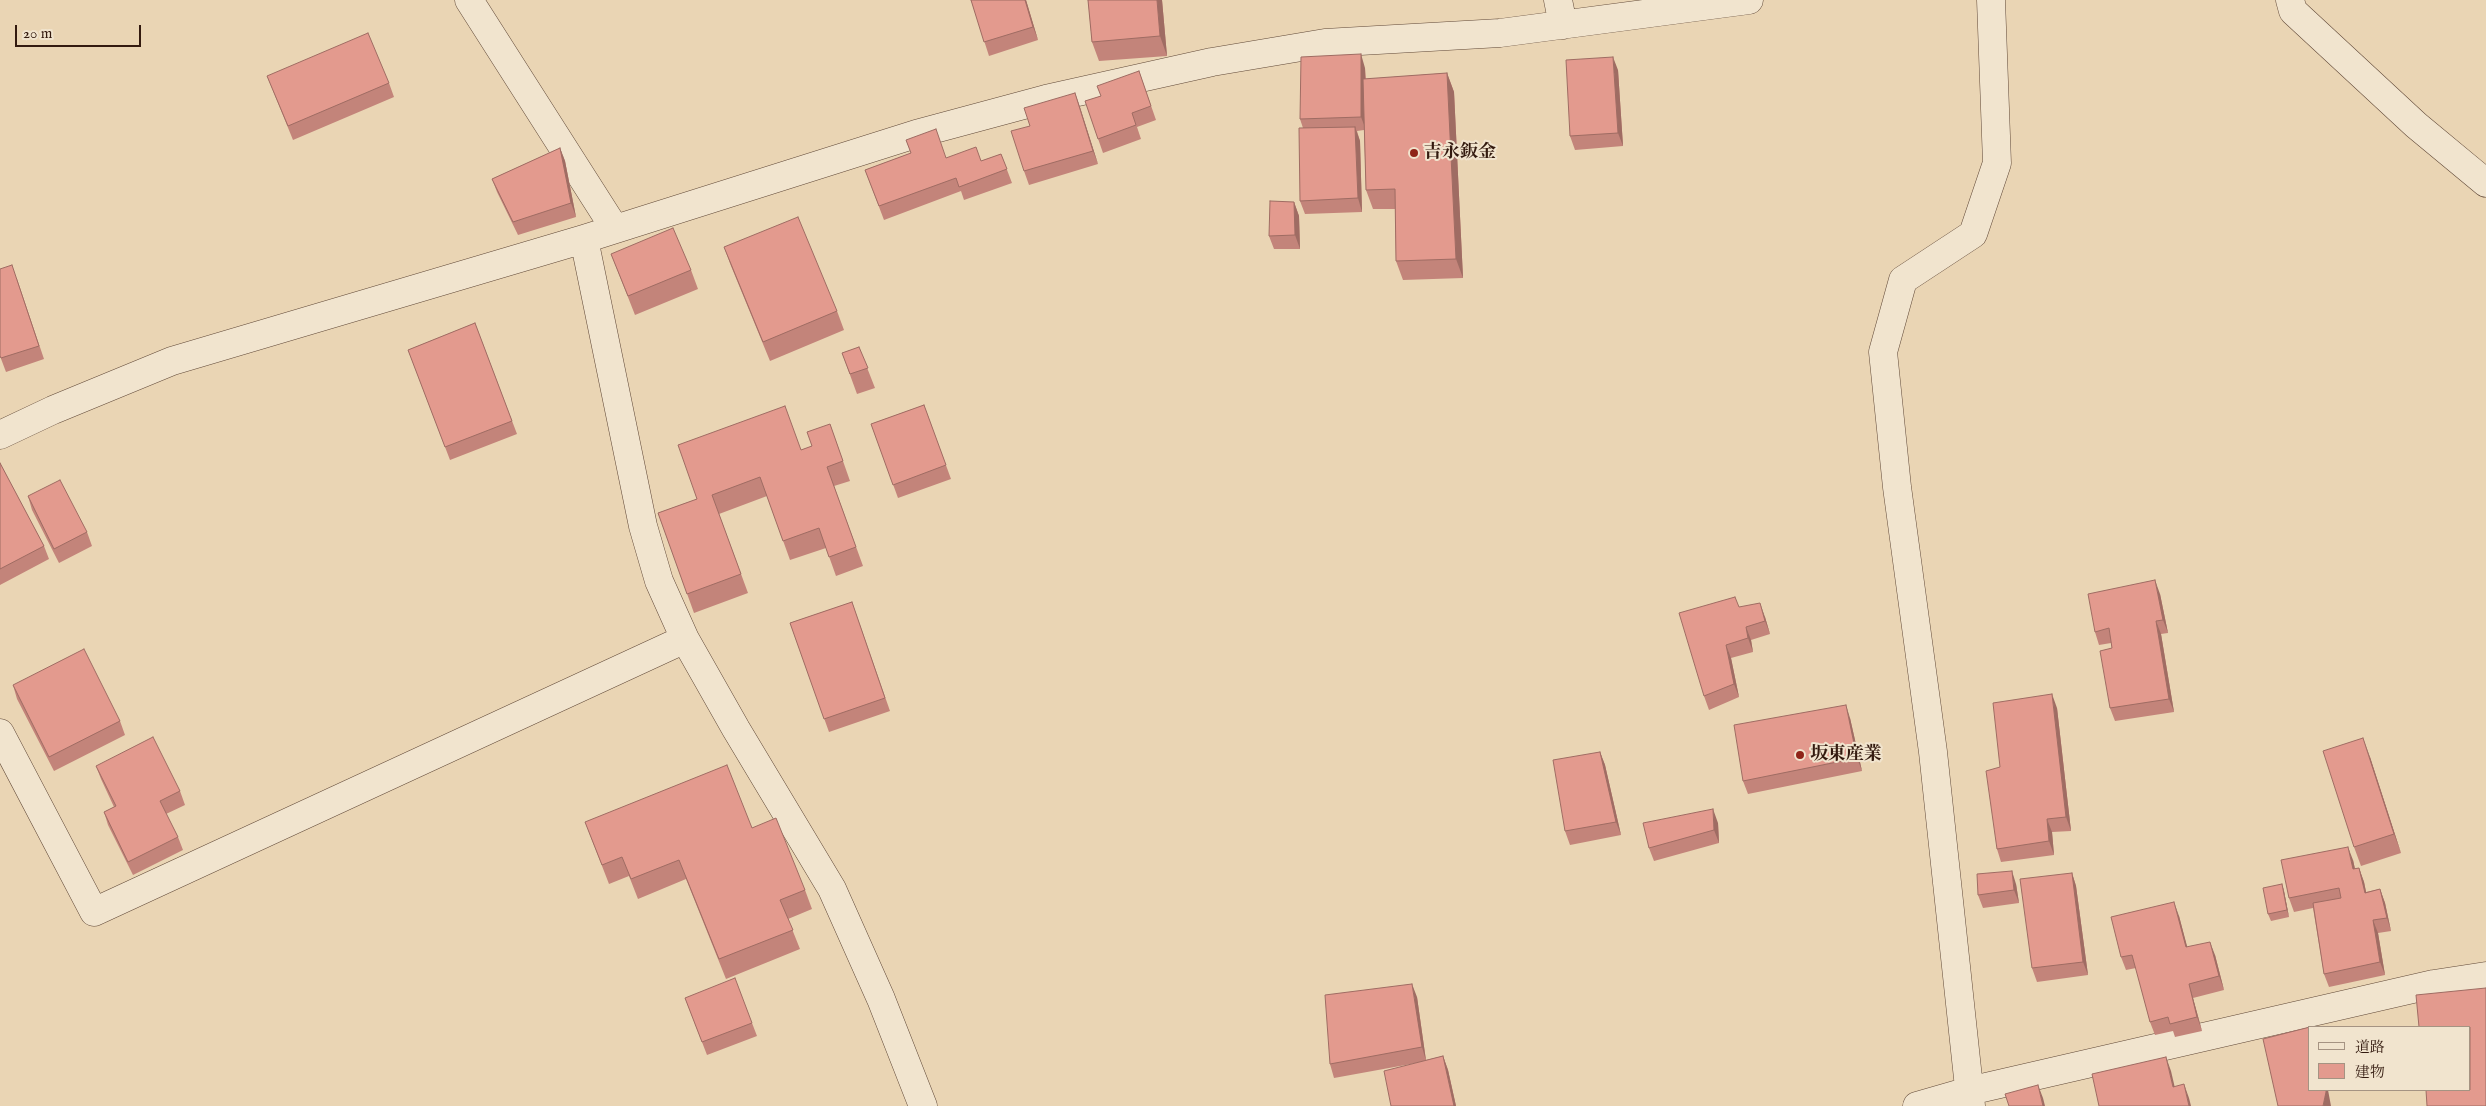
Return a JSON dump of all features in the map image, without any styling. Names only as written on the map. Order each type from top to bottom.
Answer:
[{"type":"street","points":[[469,0],[615,229]]},
{"type":"street","points":[[0,435],[54,410],[172,361],[584,239],[916,134],[1046,99],[1212,62],[1325,43],[1500,33],[1560,12],[1749,0]]},
{"type":"street","points":[[1970,1098],[1933,752],[1897,487],[1883,352],[1903,280],[1974,234],[1997,163],[1991,0]]},
{"type":"street","points":[[2290,0],[2293,12],[2416,125],[2486,184]]},
{"type":"street","points":[[584,239],[643,526],[659,581],[686,639],[736,729],[832,889],[881,999],[923,1106]]},
{"type":"street","points":[[0,733],[94,912],[686,639]]},
{"type":"street","points":[[1917,1106],[1970,1098],[2434,984],[2486,976]]},
{"type":"building","points":[[971,0],[1025,0],[1033,27],[984,42]]},
{"type":"building","points":[[1088,0],[1157,0],[1160,36],[1092,42]]},
{"type":"building","points":[[368,33],[389,83],[288,126],[267,76]]},
{"type":"building","points":[[1361,54],[1361,117],[1300,119],[1301,57]]},
{"type":"building","points":[[1613,57],[1618,133],[1570,136],[1566,60]]},
{"type":"building","points":[[1139,71],[1151,106],[1132,113],[1136,125],[1098,139],[1085,101],[1101,96],[1097,86]]},
{"type":"building","name":"吉永鈑金","points":[[1447,73],[1456,259],[1396,261],[1395,189],[1366,190],[1363,79]]},
{"type":"building","points":[[1075,93],[1093,151],[1024,171],[1011,131],[1030,126],[1024,108]]},
{"type":"building","points":[[1355,127],[1358,198],[1300,201],[1299,128]]},
{"type":"building","points":[[936,129],[946,158],[976,147],[981,161],[1001,154],[1007,169],[959,187],[956,178],[879,206],[865,170],[911,153],[906,140]]},
{"type":"building","points":[[560,148],[571,203],[513,222],[492,179]]},
{"type":"building","points":[[1270,201],[1294,202],[1295,235],[1269,236]]},
{"type":"building","points":[[798,217],[837,311],[763,342],[724,247]]},
{"type":"building","points":[[673,228],[691,270],[628,296],[611,254]]},
{"type":"building","points":[[12,265],[39,346],[1,358],[0,269]]},
{"type":"building","points":[[475,323],[512,421],[445,447],[408,350]]},
{"type":"building","points":[[859,347],[868,368],[850,374],[842,353]]},
{"type":"building","points":[[924,405],[946,465],[893,485],[871,424]]},
{"type":"building","points":[[785,406],[801,450],[812,446],[807,432],[830,424],[843,461],[827,467],[856,547],[829,557],[819,528],[783,541],[760,477],[712,495],[741,574],[687,594],[658,513],[697,499],[678,445]]},
{"type":"building","points":[[0,463],[44,546],[0,569]]},
{"type":"building","points":[[60,480],[87,532],[54,549],[28,496]]},
{"type":"building","points":[[2155,580],[2163,620],[2156,621],[2169,699],[2110,708],[2100,651],[2112,648],[2109,628],[2095,632],[2088,594]]},
{"type":"building","points":[[1735,597],[1739,607],[1760,603],[1765,621],[1746,627],[1748,638],[1726,645],[1734,684],[1704,696],[1679,613]]},
{"type":"building","points":[[852,602],[885,698],[824,719],[790,623]]},
{"type":"building","points":[[84,649],[120,721],[49,757],[13,685]]},
{"type":"building","points":[[2052,694],[2066,817],[2047,819],[2049,841],[1997,849],[1986,771],[2000,767],[1993,703]]},
{"type":"building","name":"坂東産業","points":[[1846,705],[1857,758],[1743,781],[1734,725]]},
{"type":"building","points":[[153,737],[180,791],[160,801],[178,837],[128,862],[104,812],[116,806],[96,766]]},
{"type":"building","points":[[2363,738],[2394,834],[2354,847],[2323,751]]},
{"type":"building","points":[[1600,752],[1616,822],[1565,831],[1553,760]]},
{"type":"building","points":[[727,765],[752,828],[776,818],[805,890],[780,900],[793,930],[719,959],[679,860],[631,879],[622,857],[602,865],[585,822]]},
{"type":"building","points":[[1713,809],[1714,830],[1649,848],[1643,823]]},
{"type":"building","points":[[2348,847],[2353,869],[2359,868],[2365,893],[2380,889],[2387,918],[2373,920],[2380,962],[2324,974],[2313,903],[2341,898],[2339,888],[2289,898],[2281,860]]},
{"type":"building","points":[[2012,871],[2014,890],[1978,895],[1977,874]]},
{"type":"building","points":[[2072,873],[2083,962],[2032,968],[2020,879]]},
{"type":"building","points":[[2282,884],[2287,910],[2268,914],[2263,888]]},
{"type":"building","points":[[2174,902],[2186,947],[2210,942],[2219,976],[2189,984],[2197,1017],[2170,1024],[2168,1017],[2150,1022],[2132,955],[2121,957],[2111,917]]},
{"type":"building","points":[[735,978],[752,1023],[702,1042],[685,998]]},
{"type":"building","points":[[1412,984],[1422,1047],[1330,1064],[1325,995]]},
{"type":"building","points":[[2486,988],[2486,1106],[2427,1106],[2426,1091],[2471,1091],[2471,1026],[2419,1026],[2416,995]]},
{"type":"building","points":[[2308,1028],[2308,1091],[2326,1091],[2323,1106],[2278,1106],[2263,1039]]},
{"type":"building","points":[[1443,1056],[1454,1106],[1391,1106],[1384,1071]]},
{"type":"building","points":[[2166,1057],[2173,1087],[2184,1084],[2189,1106],[2099,1106],[2092,1074]]},
{"type":"building","points":[[2038,1085],[2043,1106],[2009,1106],[2005,1094]]},
{"type":"place","name":"吉永鈑金","points":[[1414,153]]},
{"type":"place","name":"坂東産業","points":[[1800,755]]}]
